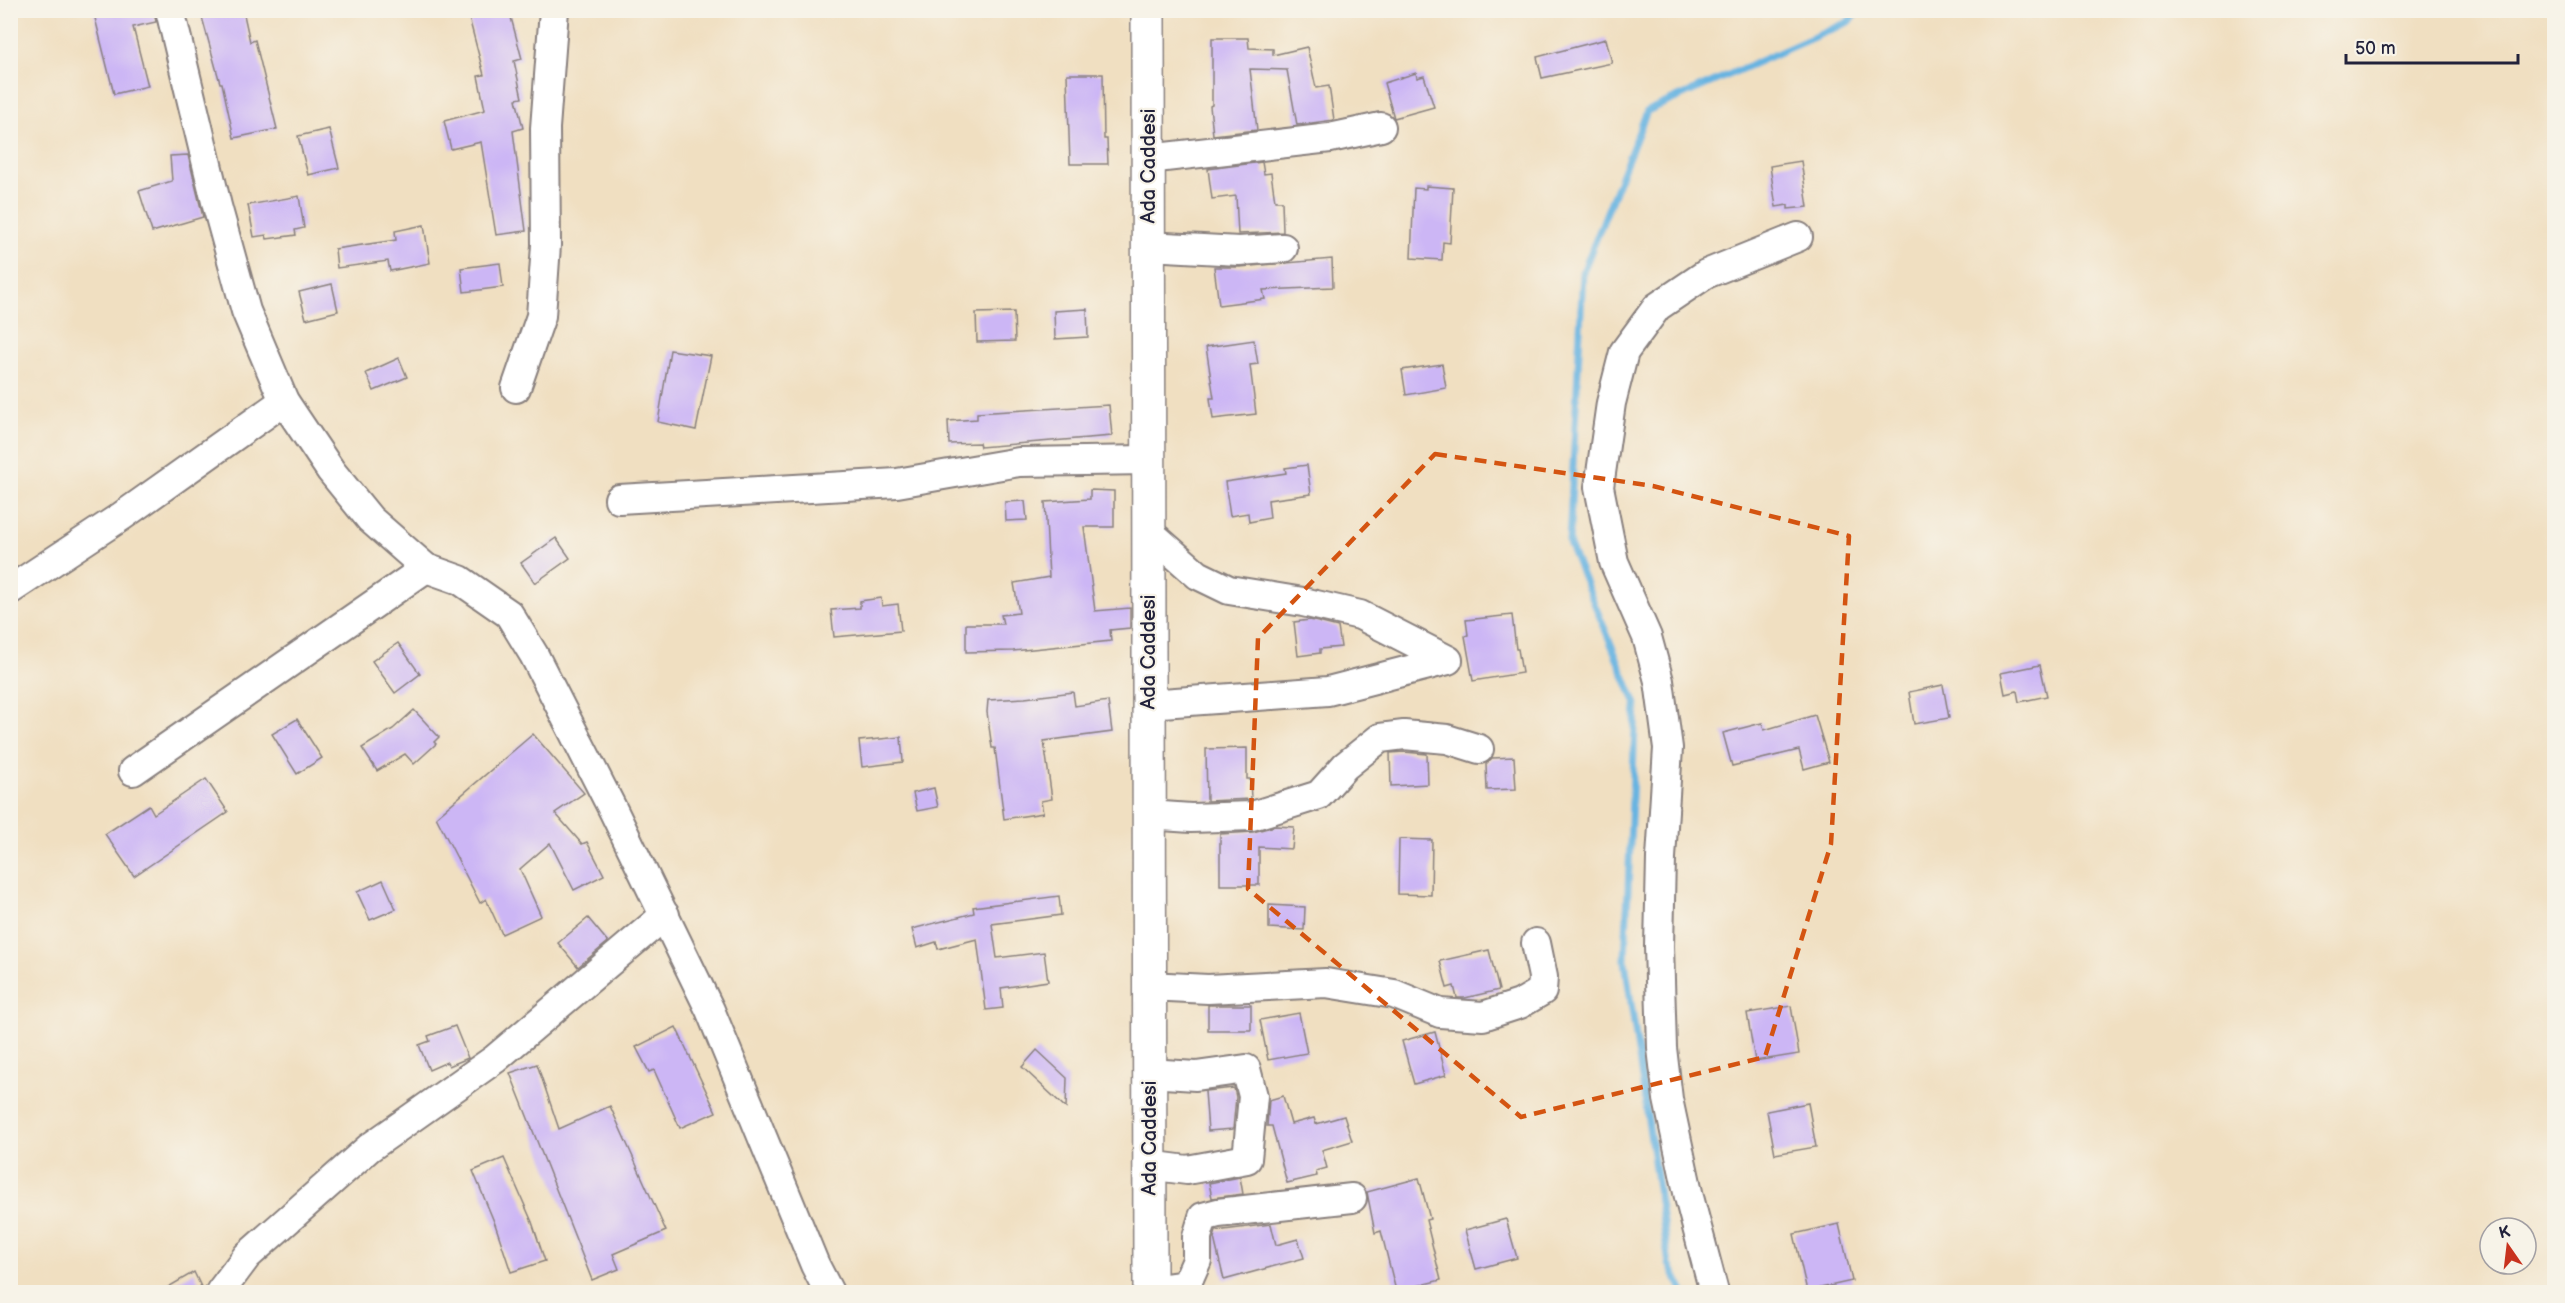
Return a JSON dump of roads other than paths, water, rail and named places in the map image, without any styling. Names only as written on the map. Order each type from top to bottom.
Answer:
[{"type":"main road","name":"Ada Caddesi","points":[[1148,10],[1148,1165],[1150,1291]]},
{"type":"street","points":[[170,10],[216,206],[246,311],[284,401],[331,471],[370,519],[426,568],[460,580],[509,614],[539,665],[665,915],[710,1010],[815,1265],[829,1293]]},
{"type":"street","points":[[516,388],[541,316],[546,246],[545,128],[554,10]]},
{"type":"street","points":[[1148,159],[1330,138],[1381,127]]},
{"type":"street","points":[[1714,1293],[1689,1197],[1670,1110],[1662,1048],[1660,913],[1668,748],[1659,681],[1647,637],[1614,562],[1599,487],[1611,403],[1624,352],[1657,307],[1706,274],[1798,237]]},
{"type":"street","points":[[1148,246],[1239,252],[1283,248]]},
{"type":"street","points":[[10,590],[122,516],[284,401]]},
{"type":"street","points":[[620,499],[897,483],[1019,462],[1148,460]]},
{"type":"street","points":[[1148,531],[1198,575],[1229,590],[1303,602],[1360,615],[1448,660],[1328,692],[1148,704]]},
{"type":"street","points":[[133,771],[426,568]]},
{"type":"street","points":[[1148,815],[1191,818],[1252,816],[1319,795],[1345,766],[1380,738],[1404,735],[1447,739],[1479,749]]},
{"type":"street","points":[[220,1293],[247,1256],[369,1148],[495,1059],[665,915]]},
{"type":"street","points":[[1148,986],[1208,989],[1326,983],[1394,994],[1440,1013],[1483,1016],[1520,1004],[1542,991],[1544,977],[1536,943]]},
{"type":"street","points":[[1148,1073],[1196,1076],[1246,1069],[1252,1096],[1248,1159],[1186,1170],[1148,1165]]},
{"type":"street","points":[[1150,1291],[1187,1289],[1197,1260],[1197,1238],[1203,1217],[1218,1213],[1353,1198]]},
{"type":"waterway","points":[[1683,1292],[1669,1264],[1625,961],[1636,704],[1569,543],[1583,272],[1647,111],[1848,22],[1860,10]]}]
